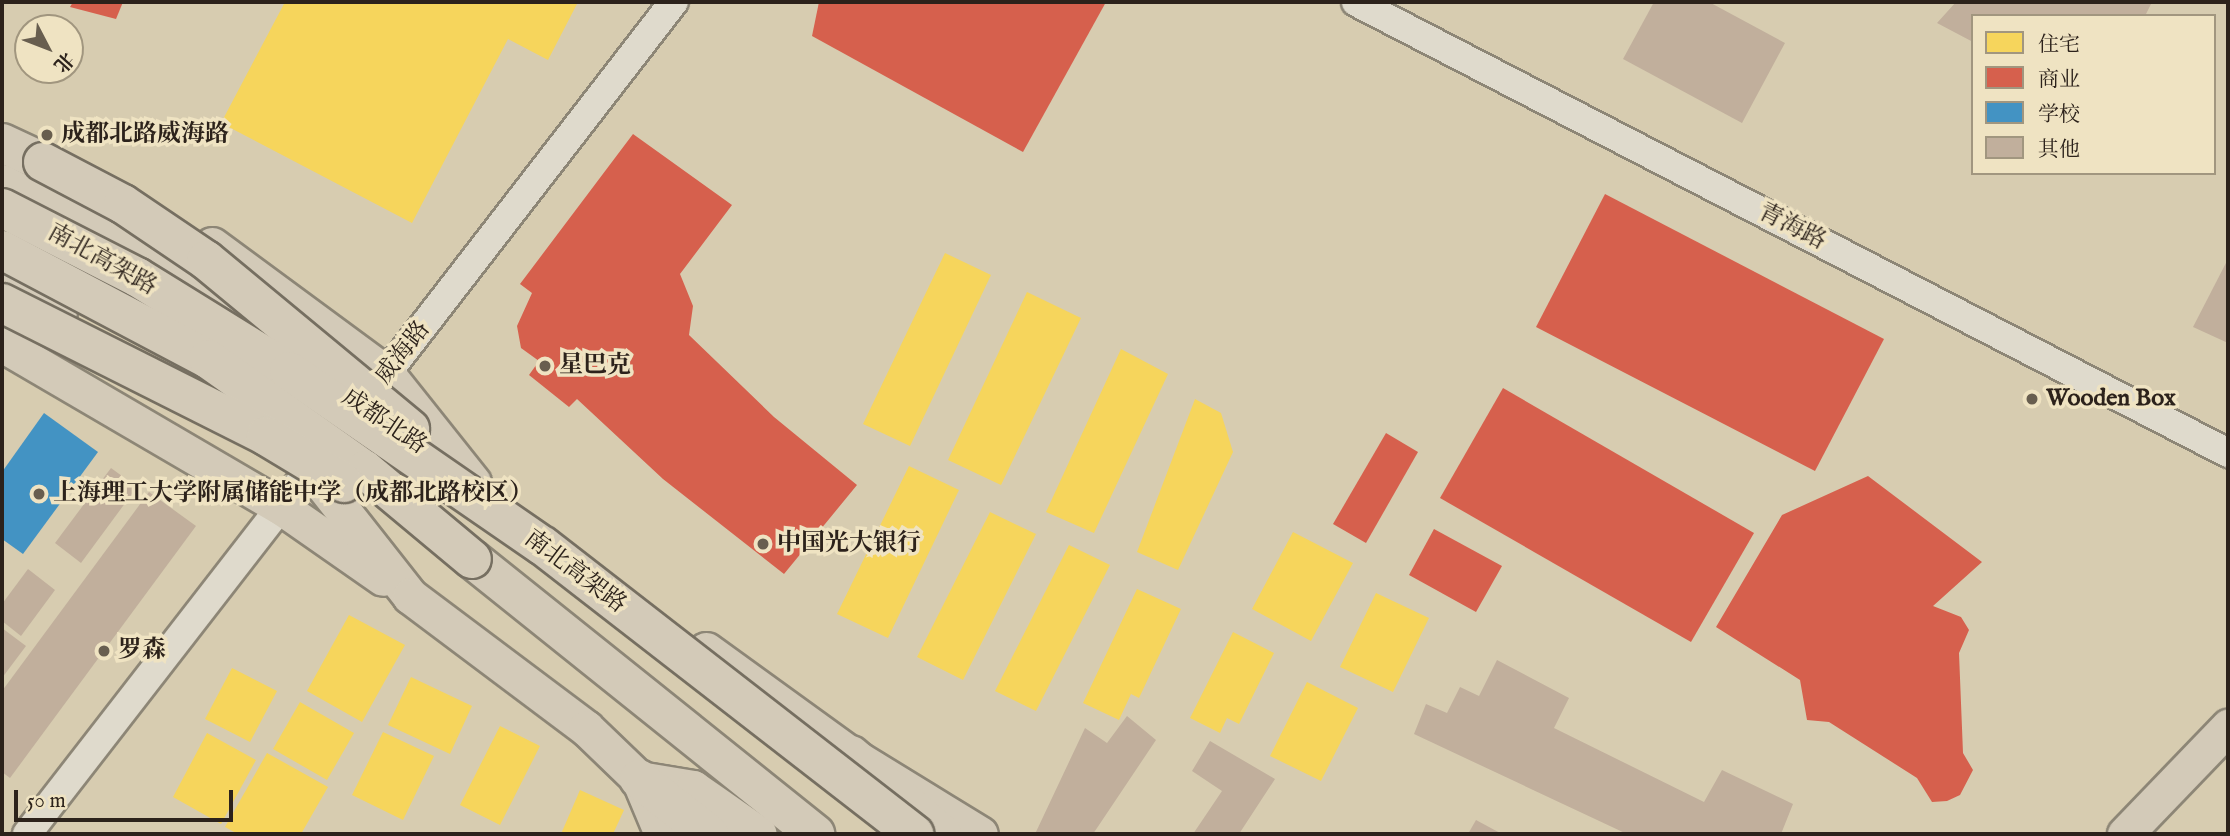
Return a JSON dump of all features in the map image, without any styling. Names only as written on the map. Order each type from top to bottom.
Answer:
[{"type":"highway","points":[[2,143],[123,204],[216,268],[543,546]]},
{"type":"highway","name":"南北高架路","points":[[2,208],[137,278],[289,371],[543,546],[914,834]]},
{"type":"highway","name":"南北高架路","points":[[2,250],[208,359],[365,470],[815,834]]},
{"type":"highway","points":[[2,303],[266,436],[472,559]]},
{"type":"highway","points":[[851,755],[942,834]]},
{"type":"highway","points":[[639,779],[709,834]]},
{"type":"main road","points":[[2,127],[170,216],[387,374],[473,482]]},
{"type":"main road","name":"成都北路","points":[[2,182],[139,254],[264,336],[359,407],[473,482],[851,755],[892,834]]},
{"type":"main road","points":[[170,216],[264,336]]},
{"type":"main road","points":[[2,280],[311,467],[410,596]]},
{"type":"main road","points":[[2,344],[281,507],[410,596],[586,728],[639,779],[662,834]]},
{"type":"main road","points":[[2124,834],[2228,727]]},
{"type":"main road","points":[[851,755],[980,834]]},
{"type":"main road","points":[[639,779],[693,788],[759,834]]},
{"type":"street","name":"威海路","points":[[27,834],[674,2]]},
{"type":"street","name":"青海路","points":[[1356,2],[2228,453]]},
{"type":"building: 住宅","points":[[285,2],[578,2],[548,60],[508,39],[412,223],[221,123]]},
{"type":"building: 住宅","points":[[945,253],[991,275],[910,446],[863,424]]},
{"type":"building: 住宅","points":[[1027,292],[1081,318],[1001,485],[948,460]]},
{"type":"building: 住宅","points":[[1121,349],[1168,374],[1094,533],[1046,512]]},
{"type":"building: 住宅","points":[[1195,399],[1221,413],[1233,452],[1178,570],[1137,552]]},
{"type":"building: 住宅","points":[[909,466],[959,490],[888,638],[837,614]]},
{"type":"building: 住宅","points":[[990,512],[1036,534],[963,680],[917,657]]},
{"type":"building: 住宅","points":[[1293,532],[1353,563],[1311,641],[1252,609]]},
{"type":"building: 住宅","points":[[1069,545],[1110,565],[1036,711],[995,691]]},
{"type":"building: 住宅","points":[[1137,589],[1181,609],[1139,698],[1131,694],[1119,720],[1083,703]]},
{"type":"building: 住宅","points":[[1376,593],[1429,618],[1393,692],[1340,667]]},
{"type":"building: 住宅","points":[[349,615],[405,645],[362,722],[307,691]]},
{"type":"building: 住宅","points":[[1233,632],[1274,653],[1239,724],[1227,718],[1220,733],[1190,718]]},
{"type":"building: 住宅","points":[[232,668],[277,691],[250,742],[205,719]]},
{"type":"building: 住宅","points":[[411,677],[472,706],[450,754],[388,725]]},
{"type":"building: 住宅","points":[[1307,682],[1358,708],[1321,781],[1270,756]]},
{"type":"building: 住宅","points":[[300,702],[354,733],[327,780],[273,749]]},
{"type":"building: 住宅","points":[[500,726],[540,746],[500,825],[460,805]]},
{"type":"building: 住宅","points":[[383,732],[434,756],[403,820],[352,795]]},
{"type":"building: 住宅","points":[[207,733],[256,760],[221,824],[173,797]]},
{"type":"building: 住宅","points":[[267,753],[328,787],[301,834],[238,834],[225,827]]},
{"type":"building: 住宅","points":[[580,790],[624,810],[613,834],[561,834]]},
{"type":"building: 商业","points":[[73,2],[123,2],[116,19],[70,7]]},
{"type":"building: 商业","points":[[819,2],[1106,2],[1023,152],[812,36]]},
{"type":"building: 商业","points":[[633,134],[732,205],[680,274],[693,306],[689,335],[774,417],[857,485],[784,574],[663,479],[577,399],[569,407],[529,375],[539,361],[521,348],[517,326],[532,293],[520,284]]},
{"type":"building: 商业","points":[[1605,194],[1884,339],[1815,471],[1536,327]]},
{"type":"building: 商业","points":[[1503,388],[1754,533],[1691,642],[1440,498]]},
{"type":"building: 商业","points":[[1386,433],[1418,452],[1366,543],[1333,524]]},
{"type":"building: 商业","points":[[1868,476],[1982,562],[1933,606],[1961,617],[1969,630],[1959,653],[1963,753],[1973,770],[1960,795],[1947,801],[1932,802],[1917,778],[1829,722],[1807,720],[1800,680],[1716,627],[1782,515]]},
{"type":"building: 商业","points":[[1434,529],[1502,566],[1476,612],[1409,575]]},
{"type":"building: 学校","points":[[44,413],[98,452],[23,554],[2,539],[2,472]]},
{"type":"building: 其他","points":[[1654,2],[1709,2],[1785,43],[1742,123],[1623,59]]},
{"type":"building: 其他","points":[[1956,2],[2152,2],[2146,14],[1971,14],[1971,41],[1937,23]]},
{"type":"building: 其他","points":[[2228,259],[2228,343],[2193,327]]},
{"type":"building: 其他","points":[[111,468],[137,487],[81,563],[55,543]]},
{"type":"building: 其他","points":[[149,492],[196,526],[10,778],[2,772],[2,691]]},
{"type":"building: 其他","points":[[28,569],[55,590],[21,636],[2,621],[2,604]]},
{"type":"building: 其他","points":[[2,628],[26,646],[2,678]]},
{"type":"building: 其他","points":[[1497,660],[1569,698],[1554,728],[1704,802],[1722,770],[1793,804],[1781,834],[1627,834],[1414,734],[1426,704],[1447,713],[1460,687],[1479,696]]},
{"type":"building: 其他","points":[[1127,716],[1156,740],[1093,834],[1035,834],[1085,728],[1107,743]]},
{"type":"building: 其他","points":[[1210,741],[1275,779],[1239,834],[1193,834],[1222,791],[1192,771]]},
{"type":"building: 其他","points":[[1476,820],[1502,834],[1468,834]]},
{"type":"place","name":"成都北路威海路","points":[[47,135]]},
{"type":"place","name":"星巴克","points":[[545,366]]},
{"type":"place","name":"Wooden Box","points":[[2032,399]]},
{"type":"place","name":"上海理工大学附属储能中学（成都北路校区）","points":[[39,494]]},
{"type":"place","name":"中国光大银行","points":[[763,544]]},
{"type":"place","name":"罗森","points":[[104,651]]}]
